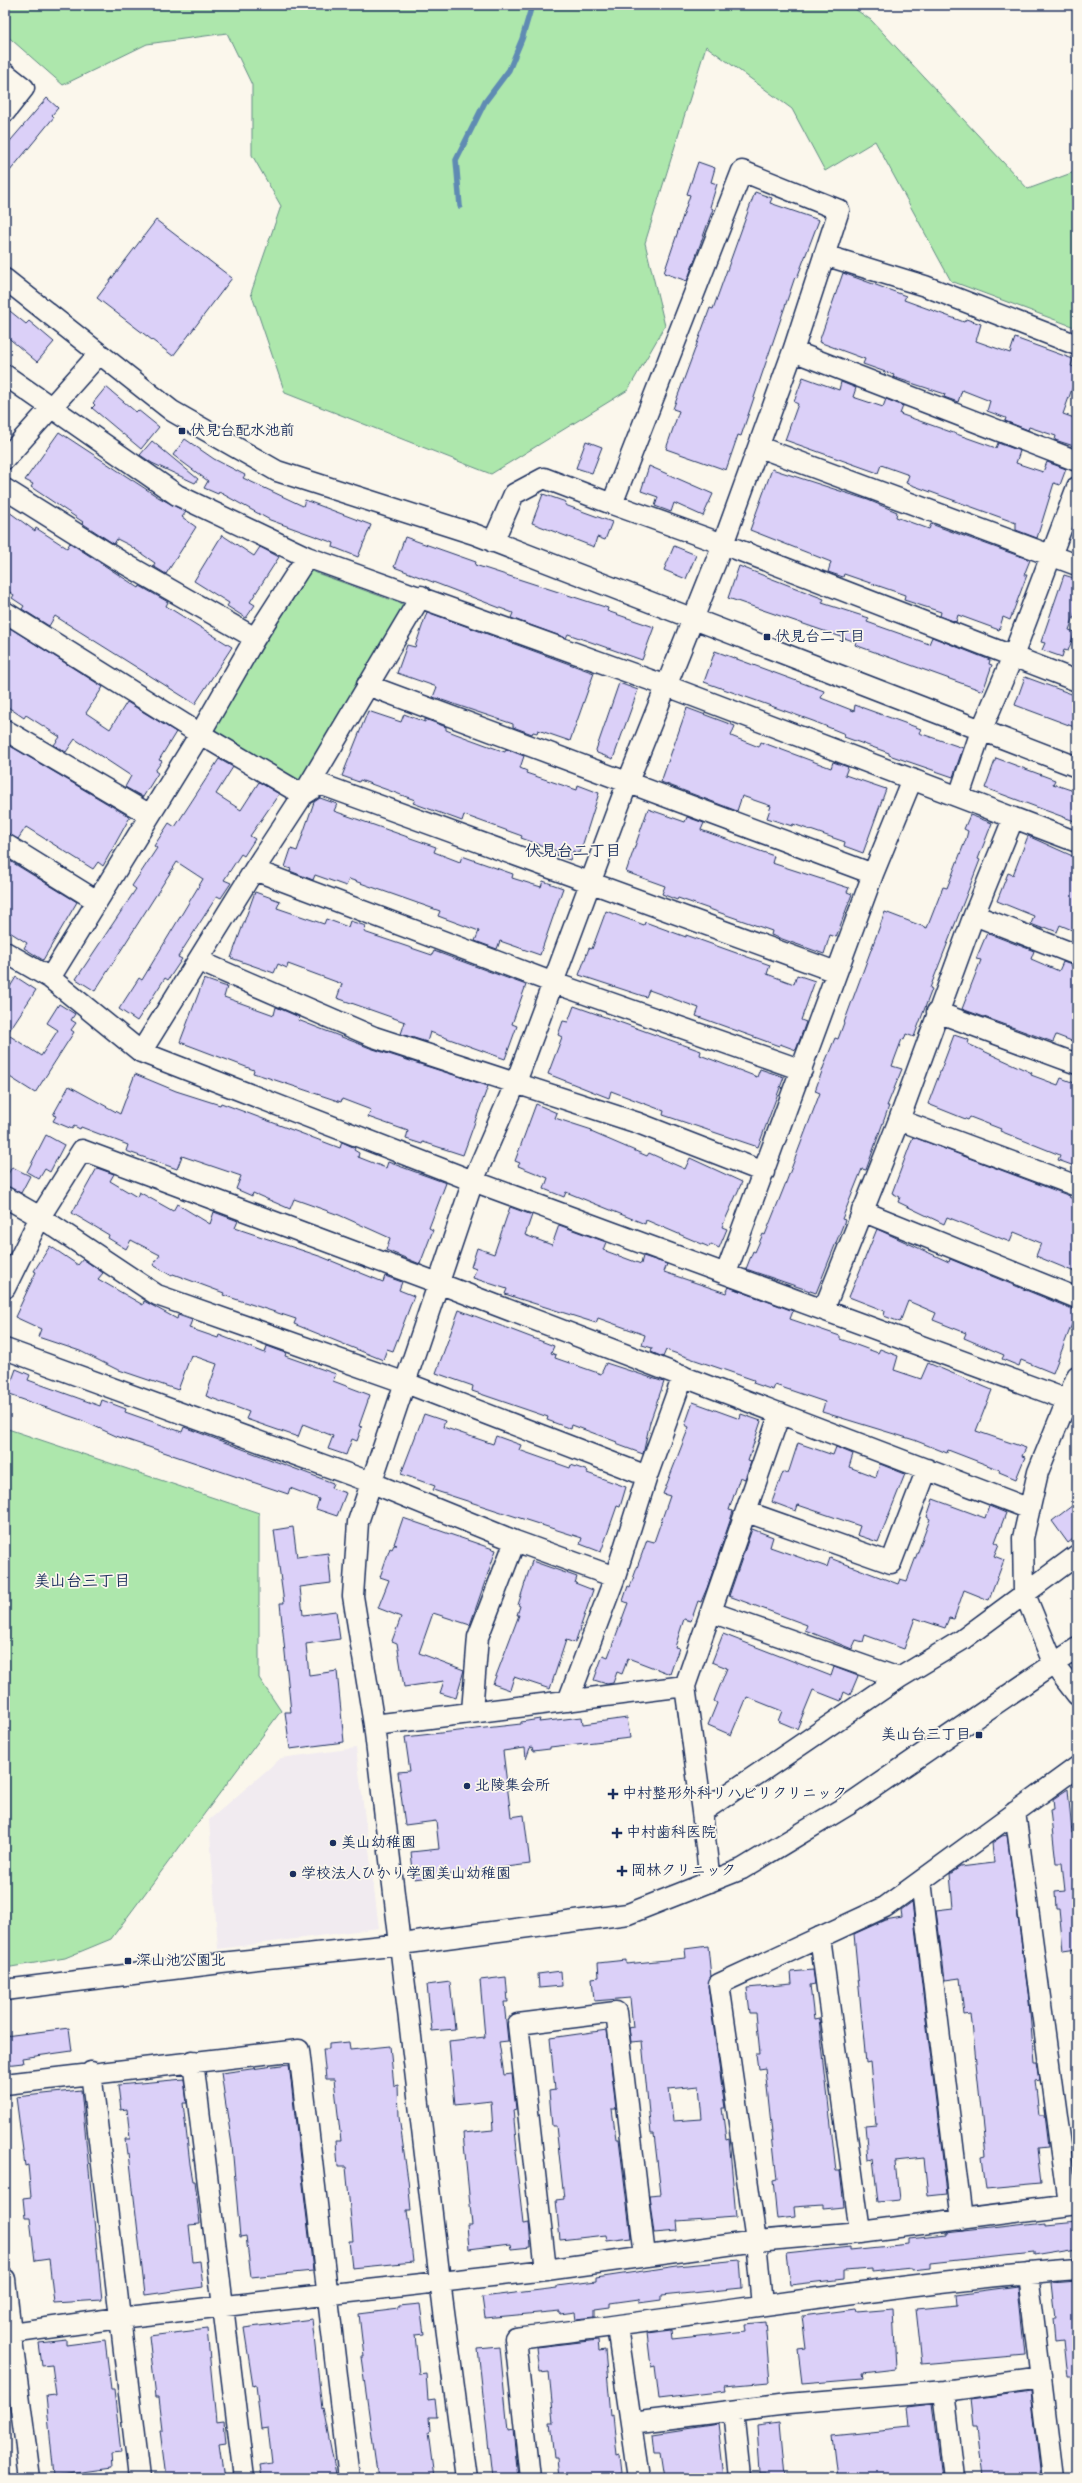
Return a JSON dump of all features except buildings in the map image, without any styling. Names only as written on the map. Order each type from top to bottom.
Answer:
[{"type":"street","points":[[5,73],[24,88],[5,112]]},
{"type":"street","points":[[466,2478],[440,2281],[374,1725],[353,1596],[358,1522],[370,1482],[406,1383],[473,1181],[516,1082],[627,784],[723,544],[793,351],[839,210],[742,171],[612,504]]},
{"type":"street","points":[[824,255],[925,286],[1077,345]]},
{"type":"street","points":[[5,279],[172,411],[278,471],[493,542],[1077,767]]},
{"type":"street","points":[[793,351],[1077,461]]},
{"type":"street","points":[[5,459],[99,354]]},
{"type":"street","points":[[5,375],[177,495],[307,557],[421,596],[667,686],[959,796],[1013,819],[1077,842]]},
{"type":"street","points":[[759,447],[1077,565]]},
{"type":"street","points":[[493,542],[514,494],[544,478],[723,544],[1077,681]]},
{"type":"street","points":[[959,796],[981,731],[1013,656],[1077,487]]},
{"type":"street","points":[[5,489],[120,561],[255,638]]},
{"type":"street","points":[[50,978],[200,734],[255,638],[307,557]]},
{"type":"street","points":[[142,1052],[254,870],[303,795],[421,596]]},
{"type":"street","points":[[5,612],[200,734],[303,795]]},
{"type":"street","points":[[367,686],[627,784],[873,874]]},
{"type":"street","points":[[5,730],[150,815]]},
{"type":"street","points":[[726,1273],[802,1070],[836,972],[873,874],[912,779]]},
{"type":"street","points":[[303,795],[320,784],[836,972]]},
{"type":"street","points":[[824,1309],[899,1120],[974,915],[1013,819]]},
{"type":"street","points":[[5,844],[97,901]]},
{"type":"street","points":[[254,870],[554,983],[802,1070]]},
{"type":"street","points":[[974,915],[1077,954]]},
{"type":"street","points":[[5,952],[50,978],[142,1052],[473,1181],[1068,1400]]},
{"type":"street","points":[[199,961],[374,1037],[638,1123],[764,1172]]},
{"type":"street","points":[[938,1012],[1077,1064]]},
{"type":"street","points":[[899,1120],[1077,1186]]},
{"type":"street","points":[[5,1288],[40,1217],[82,1150],[438,1283],[1030,1509]]},
{"type":"street","points":[[5,1197],[40,1217],[157,1295],[406,1383],[647,1476]]},
{"type":"street","points":[[862,1211],[1077,1298]]},
{"type":"street","points":[[5,1349],[370,1482],[516,1541],[615,1577]]},
{"type":"street","points":[[568,1701],[615,1577],[647,1476],[683,1376]]},
{"type":"street","points":[[1077,1376],[1038,1472],[1023,1538],[1025,1593],[1054,1665],[1077,1695]]},
{"type":"street","points":[[710,1882],[685,1686],[780,1414]]},
{"type":"street","points":[[747,1512],[891,1562],[927,1469]]},
{"type":"street","points":[[472,1711],[478,1638],[516,1541]]},
{"type":"street","points":[[702,1812],[899,1678],[962,1640],[1077,1555]]},
{"type":"street","points":[[711,1612],[899,1678]]},
{"type":"street","points":[[5,1990],[221,1963],[401,1944],[628,1914],[742,1869],[848,1806],[1077,1648]]},
{"type":"street","points":[[374,1725],[472,1711],[623,1696],[685,1686]]},
{"type":"street","points":[[762,2305],[756,2241],[719,1984],[885,1907],[1077,1767]]},
{"type":"street","points":[[8,2334],[222,2305],[546,2270],[756,2241],[860,2232],[962,2220],[1072,2204],[1015,1812]]},
{"type":"street","points":[[921,1881],[962,2220]]},
{"type":"street","points":[[820,1937],[860,2232]]},
{"type":"street","points":[[546,2270],[518,2024],[616,2012],[644,2256]]},
{"type":"street","points":[[5,2084],[91,2072],[299,2050],[326,2293],[350,2478]]},
{"type":"street","points":[[193,2061],[244,2478]]},
{"type":"street","points":[[91,2072],[139,2478]]},
{"type":"street","points":[[530,2478],[515,2338],[617,2327],[762,2305],[1028,2273],[1077,2269]]},
{"type":"street","points":[[1028,2273],[1053,2478]]},
{"type":"street","points":[[5,2279],[8,2334],[30,2478]]},
{"type":"street","points":[[617,2327],[639,2478]]},
{"type":"street","points":[[631,2423],[788,2404],[944,2391],[1041,2378]]},
{"type":"street","points":[[944,2391],[954,2478]]},
{"type":"street","points":[[733,2411],[740,2478]]},
{"type":"shaded area","name":"学校法人ひかり学園美山幼稚園","points":[[356,1748],[379,1928],[218,1949],[209,1820],[281,1758]]},
{"type":"green space","points":[[5,5],[849,5],[871,20],[1028,189],[1077,171],[1077,328],[951,281],[875,141],[825,171],[792,109],[706,46],[645,243],[665,326],[628,390],[491,474],[285,393],[251,293],[281,206],[252,155],[252,85],[227,33],[147,44],[63,85],[5,34]]},
{"type":"green space","points":[[311,571],[405,605],[299,787],[208,733]]},
{"type":"green space","points":[[5,1428],[259,1513],[259,1678],[281,1711],[111,1939],[65,1958],[5,1968]]},
{"type":"waterway","points":[[460,206],[456,160],[485,102],[509,70],[522,39],[532,5]]},
{"type":"place","name":"伏見台配水池前","points":[[182,431]]},
{"type":"place","name":"伏見台二丁目","points":[[767,637]]},
{"type":"place","name":"美山台三丁目","points":[[979,1735]]},
{"type":"place","name":"北陵集会所","points":[[467,1786]]},
{"type":"place","name":"中村整形外科リハビリクリニック","points":[[613,1794]]},
{"type":"place","name":"中村歯科医院","points":[[617,1833]]},
{"type":"place","name":"美山幼稚園","points":[[333,1843]]},
{"type":"place","name":"岡林クリニック","points":[[622,1871]]},
{"type":"place","name":"学校法人ひかり学園美山幼稚園","points":[[293,1874]]},
{"type":"place","name":"深山池公園北","points":[[128,1961]]},
{"type":"district","name":"伏見台二丁目","points":[[573,851]]},
{"type":"district","name":"美山台三丁目","points":[[82,1581]]}]
